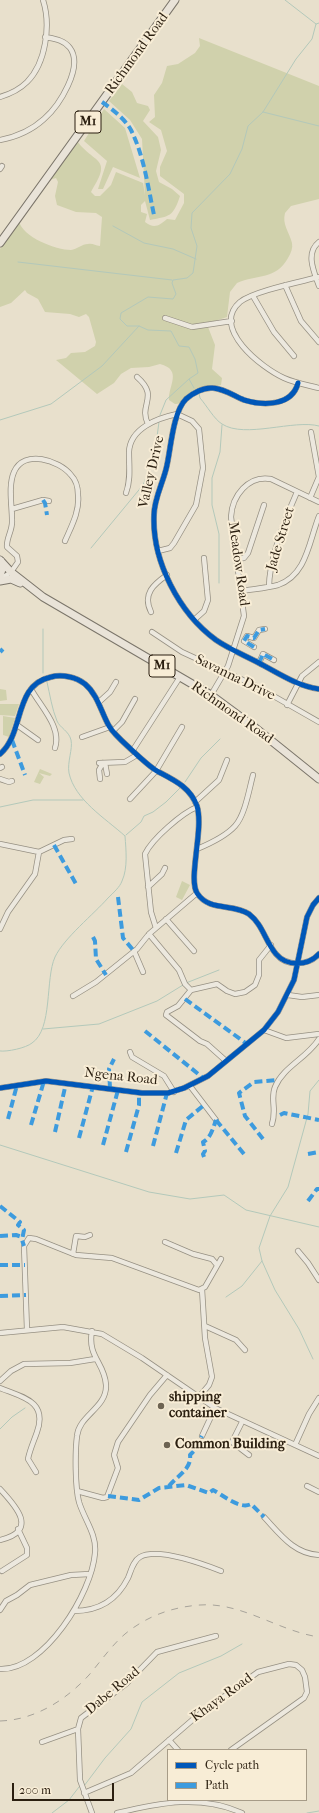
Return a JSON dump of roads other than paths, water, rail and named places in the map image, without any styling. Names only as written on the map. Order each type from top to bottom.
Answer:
[{"type":"highway","name":"Richmond Road","points":[[0,243],[175,0]]},
{"type":"highway","name":"Richmond Road","points":[[0,560],[11,572],[31,589],[211,695],[253,726],[319,780]]},
{"type":"highway","points":[[0,560],[2,569],[0,576]]},
{"type":"highway","points":[[0,580],[15,580],[31,589]]},
{"type":"street","points":[[0,98],[18,89],[33,75],[40,61],[46,37],[46,15],[43,0]]},
{"type":"street","points":[[0,140],[23,133],[44,120],[66,91],[74,65],[72,52],[61,41],[46,37]]},
{"type":"street","points":[[319,242],[313,247],[311,254],[318,277],[319,286]]},
{"type":"street","points":[[318,277],[285,285],[242,300],[236,306],[232,321],[236,338],[248,352],[271,371],[298,383],[319,388]]},
{"type":"street","points":[[285,285],[301,321],[319,342]]},
{"type":"street","points":[[253,296],[274,332],[294,356]]},
{"type":"street","points":[[165,318],[192,327],[232,321]]},
{"type":"street","points":[[137,377],[143,382],[148,391],[144,415],[148,424]]},
{"type":"street","name":"Valley Drive","points":[[298,383],[295,392],[281,402],[272,403],[245,400],[217,389],[200,390],[186,400],[177,414],[166,472],[154,510],[158,552],[167,575],[183,607],[194,620],[217,641],[234,651],[298,684],[319,689]]},
{"type":"street","points":[[126,492],[129,484],[130,446],[140,430],[159,418],[177,414],[192,421],[199,429],[203,472],[196,505],[172,546],[158,552]]},
{"type":"street","points":[[310,432],[319,473],[318,480],[310,498]]},
{"type":"street","points":[[0,580],[11,572],[18,559],[7,544],[12,525],[12,477],[18,466],[24,461],[42,459],[55,463],[66,470],[73,477],[78,497],[75,517],[65,541]]},
{"type":"street","name":"Meadow Road","points":[[211,695],[225,672],[234,651],[244,616],[231,512],[237,497],[247,484],[255,479],[268,478],[319,502]]},
{"type":"street","name":"Jade Street","points":[[269,586],[269,577],[284,523],[297,492]]},
{"type":"street","points":[[12,509],[43,500],[49,501]]},
{"type":"street","points":[[237,559],[244,558],[248,553],[264,505]]},
{"type":"street","points":[[241,591],[287,581],[301,566],[319,516]]},
{"type":"street","points":[[194,620],[204,611],[208,600],[204,558]]},
{"type":"street","points":[[151,612],[148,600],[151,590],[154,584],[167,575]]},
{"type":"street","points":[[254,647],[244,642],[247,636],[254,638],[259,630],[265,629]]},
{"type":"street","name":"Savanna Drive","points":[[152,632],[182,652],[256,686],[319,722]]},
{"type":"street","points":[[259,663],[264,654],[274,660]]},
{"type":"street","points":[[287,705],[302,676],[319,662]]},
{"type":"street","points":[[0,754],[12,740],[23,702],[31,689],[39,682],[51,677],[70,677],[85,684],[99,702],[111,729],[137,755],[156,770],[184,786],[196,804],[199,826],[195,883],[197,893],[209,904],[235,909],[248,914],[262,928],[270,945],[281,958],[298,964],[311,960],[319,954]]},
{"type":"street","points":[[133,750],[180,677]]},
{"type":"street","points":[[99,702],[110,692],[116,682]]},
{"type":"street","points":[[31,689],[54,727],[57,739],[55,748]]},
{"type":"street","points":[[82,737],[111,729],[122,722],[135,699]]},
{"type":"street","points":[[17,725],[38,740]]},
{"type":"street","points":[[130,799],[156,770],[182,727]]},
{"type":"street","points":[[102,763],[128,761],[137,755]]},
{"type":"street","points":[[156,928],[151,918],[144,858],[147,849],[196,804],[219,780],[227,760]]},
{"type":"street","points":[[102,763],[107,774]]},
{"type":"street","points":[[100,779],[99,770],[102,763]]},
{"type":"street","points":[[197,848],[213,841],[236,826],[246,802],[253,775]]},
{"type":"street","points":[[0,779],[9,782],[12,780]]},
{"type":"street","points":[[0,844],[39,852],[64,840],[72,839]]},
{"type":"street","points":[[0,929],[8,912],[35,874],[39,852]]},
{"type":"street","points":[[148,887],[162,874],[164,868]]},
{"type":"street","points":[[73,996],[96,982],[134,951],[149,934],[197,893]]},
{"type":"street","name":"Ngena Road","points":[[0,1088],[46,1081],[142,1093],[174,1092],[190,1086],[208,1076],[264,1030],[278,1012],[288,995],[298,964],[305,921],[313,905],[319,898]]},
{"type":"street","points":[[166,919],[194,951]]},
{"type":"street","points":[[149,934],[179,970],[185,984],[191,990]]},
{"type":"street","points":[[226,1061],[207,1044],[200,1041],[167,1016],[167,1012],[178,1006],[191,990],[216,984],[235,994],[245,992],[253,986],[259,975],[260,960],[270,945]]},
{"type":"street","points":[[134,951],[143,972]]},
{"type":"street","points":[[288,995],[302,997],[319,995]]},
{"type":"street","points":[[264,1030],[286,1038],[319,1034]]},
{"type":"street","points":[[272,1124],[276,1114],[273,1096],[278,1080],[308,1054],[319,1039]]},
{"type":"street","points":[[130,1052],[132,1057],[164,1076],[174,1092]]},
{"type":"street","points":[[190,1086],[216,1120]]},
{"type":"street","points":[[73,1254],[75,1237],[85,1237],[90,1235]]},
{"type":"street","points":[[27,1330],[24,1246],[26,1240],[29,1238],[36,1239],[73,1254],[112,1258],[190,1288],[202,1289]]},
{"type":"street","points":[[165,1242],[193,1254],[212,1259],[217,1265]]},
{"type":"street","points":[[298,1252],[308,1263],[319,1280]]},
{"type":"street","points":[[198,1398],[209,1385],[212,1377],[205,1338],[202,1289],[221,1259]]},
{"type":"street","points":[[205,1326],[236,1340],[244,1350]]},
{"type":"street","points":[[0,1333],[63,1327],[92,1331],[121,1344],[198,1398],[215,1408],[242,1422],[319,1456]]},
{"type":"street","points":[[0,1669],[15,1668],[43,1651],[74,1611],[90,1574],[96,1554],[95,1542],[80,1504],[77,1491],[78,1432],[84,1422],[103,1400],[105,1393],[105,1379],[91,1348],[92,1331]]},
{"type":"street","points":[[0,1381],[11,1371],[24,1364],[70,1363],[96,1359]]},
{"type":"street","points":[[77,1491],[105,1498],[108,1496],[118,1469],[114,1451],[118,1442],[150,1395],[166,1375]]},
{"type":"street","points":[[0,1388],[27,1398],[38,1411],[39,1428],[28,1459],[36,1472]]},
{"type":"street","points":[[295,1445],[308,1414],[319,1398]]},
{"type":"street","points":[[202,1436],[215,1408]]},
{"type":"street","points":[[242,1422],[232,1442],[249,1455]]},
{"type":"street","points":[[307,1486],[319,1492]]},
{"type":"street","points":[[0,1489],[16,1506],[20,1513],[21,1524],[11,1536],[0,1540]]},
{"type":"street","points":[[264,1517],[294,1548],[305,1553],[319,1555]]},
{"type":"street","points":[[2,1571],[25,1558],[27,1555],[27,1548],[18,1529]]},
{"type":"street","points":[[74,1611],[93,1609],[110,1601],[121,1589],[136,1561],[143,1556],[159,1555],[185,1558],[221,1571]]},
{"type":"street","points":[[0,1610],[6,1600],[17,1595],[30,1585],[71,1575],[90,1574]]},
{"type":"street","name":"Dabe Road","points":[[92,1813],[84,1794],[80,1774],[78,1730],[84,1715],[126,1683],[157,1652],[214,1637]]},
{"type":"street","name":"Khaya Road","points":[[84,1794],[131,1772],[197,1716],[253,1674],[265,1669],[289,1664],[294,1664],[300,1667],[304,1673],[306,1688],[304,1698],[232,1749]]},
{"type":"street","points":[[42,1742],[78,1730]]},
{"type":"street","points":[[169,1740],[177,1749]]},
{"type":"street","points":[[117,1813],[162,1803],[184,1801],[220,1805],[242,1813]]},
{"type":"waterway","points":[[285,0],[316,24]]},
{"type":"waterway","points":[[194,388],[189,379],[198,373],[195,359],[189,347],[179,346],[171,331],[148,330],[139,326],[127,326],[120,319],[121,313],[148,297],[173,299],[176,294],[172,283],[173,280],[187,278],[193,273],[197,246],[191,228],[192,213],[230,174],[242,149],[248,126],[263,112],[296,59],[312,39],[316,24],[319,23]]},
{"type":"waterway","points":[[263,112],[319,126]]},
{"type":"waterway","points":[[113,226],[144,243],[173,249],[196,259]]},
{"type":"waterway","points":[[18,262],[172,280]]},
{"type":"waterway","points":[[0,420],[51,404],[102,366],[139,326]]},
{"type":"waterway","points":[[160,415],[166,400],[189,379]]},
{"type":"waterway","points":[[199,393],[200,398],[216,419],[222,424],[232,428],[243,430],[297,425],[319,426]]},
{"type":"waterway","points":[[91,548],[143,485],[154,459],[159,422]]},
{"type":"waterway","points":[[219,583],[219,534],[212,505],[212,478],[220,452],[222,425]]},
{"type":"waterway","points":[[43,629],[43,673]]},
{"type":"waterway","points":[[0,1051],[21,1048],[32,1043],[39,1036],[46,1015],[50,978],[55,957],[72,934],[118,888],[124,876],[125,870],[125,836],[92,808],[77,792],[72,783],[69,773],[71,740],[57,721],[52,707],[47,682]]},
{"type":"waterway","points":[[185,782],[201,758],[220,739]]},
{"type":"waterway","points":[[126,835],[141,822],[144,816],[153,812],[166,802],[180,788]]},
{"type":"waterway","points":[[0,807],[33,800],[83,800]]},
{"type":"waterway","points":[[186,983],[219,970]]},
{"type":"waterway","points":[[43,1029],[99,1024],[157,1001],[183,985]]},
{"type":"waterway","points":[[313,1359],[299,1329],[275,1290],[262,1261],[259,1248],[270,1216],[288,1187],[308,1114],[310,1091],[319,1080]]},
{"type":"waterway","points":[[0,1145],[149,1192],[190,1199],[224,1195],[246,1210],[319,1227]]},
{"type":"waterway","points":[[226,1297],[242,1286],[262,1261]]},
{"type":"waterway","points":[[0,1429],[12,1417],[25,1408]]},
{"type":"waterway","points":[[84,1786],[105,1758],[131,1729],[142,1702],[179,1673],[221,1656],[242,1644]]},
{"type":"waterway","points":[[52,1813],[69,1800],[79,1787]]},
{"type":"waterway","points":[[307,1813],[319,1811]]},
{"type":"railway","points":[[0,1721],[13,1720],[37,1713],[60,1700],[70,1693],[89,1675],[125,1634],[151,1617],[170,1610],[190,1606],[215,1605],[245,1612],[289,1629],[319,1637]]},
{"type":"place","name":"shipping container","points":[[161,1406]]},
{"type":"place","name":"Common Building","points":[[167,1445]]}]
